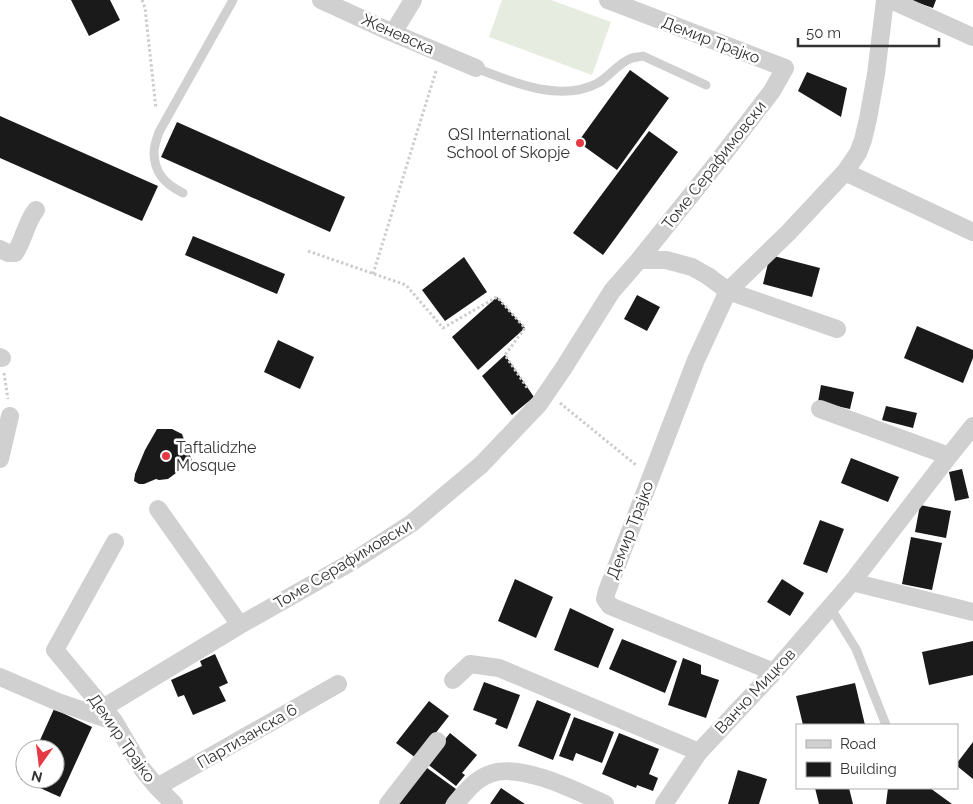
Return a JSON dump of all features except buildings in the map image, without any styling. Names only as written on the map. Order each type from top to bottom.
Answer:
[{"type":"street","name":"Женевска","points":[[321,0],[476,68]]},
{"type":"street","points":[[393,33],[413,0]]},
{"type":"street","name":"Демир Трајко","points":[[608,0],[786,68]]},
{"type":"street","name":"Демир Трајко","points":[[774,672],[610,606],[605,599],[606,591],[696,360],[728,291],[788,233],[845,172],[858,153],[864,140],[876,74],[885,0]]},
{"type":"street","points":[[892,0],[973,37]]},
{"type":"street","name":"Томе Серафимовски","points":[[109,715],[240,625],[355,560],[412,523],[481,465],[543,398],[612,291],[712,170],[772,91],[786,68]]},
{"type":"street","points":[[845,172],[973,232]]},
{"type":"street","points":[[0,249],[8,253],[15,253],[36,210]]},
{"type":"street","points":[[639,260],[666,260],[692,266],[728,291],[837,329]]},
{"type":"street","points":[[820,409],[948,456]]},
{"type":"street","points":[[0,458],[10,416]]},
{"type":"street","name":"Ванчо Мицков","points":[[664,804],[699,752],[774,672],[852,582],[973,426]]},
{"type":"street","points":[[158,509],[240,625]]},
{"type":"street","name":"Демир Трајко","points":[[115,542],[55,650],[109,715],[143,770],[174,804]]},
{"type":"street","points":[[852,582],[973,612]]},
{"type":"street","points":[[453,680],[470,664],[499,668],[699,752]]},
{"type":"street","points":[[0,677],[58,702],[109,715]]},
{"type":"street","name":"Партизанска 6","points":[[157,787],[338,684]]},
{"type":"street","points":[[388,804],[437,741]]},
{"type":"street","points":[[455,804],[480,778],[495,772],[510,771],[536,776],[605,804]]},
{"type":"lane","points":[[183,193],[163,179],[157,168],[154,151],[159,132],[233,0]]},
{"type":"lane","points":[[476,68],[534,88],[577,89],[597,83],[607,77],[622,63],[632,58],[643,56],[706,85]]},
{"type":"lane","points":[[830,608],[856,649],[886,724]]},
{"type":"path","points":[[142,0],[145,8],[159,132]]},
{"type":"path","points":[[373,274],[442,54]]},
{"type":"path","points":[[308,251],[406,285],[443,328],[497,297],[525,328],[505,355],[543,398],[650,477]]},
{"type":"path","points":[[1,357],[10,416]]},
{"type":"shaded area","points":[[502,0],[551,0],[611,22],[592,75],[489,37]]},
{"type":"place","name":"QSI International School of Skopje","points":[[580,143]]},
{"type":"place","name":"Taftalidzhe Mosque","points":[[166,456]]}]
